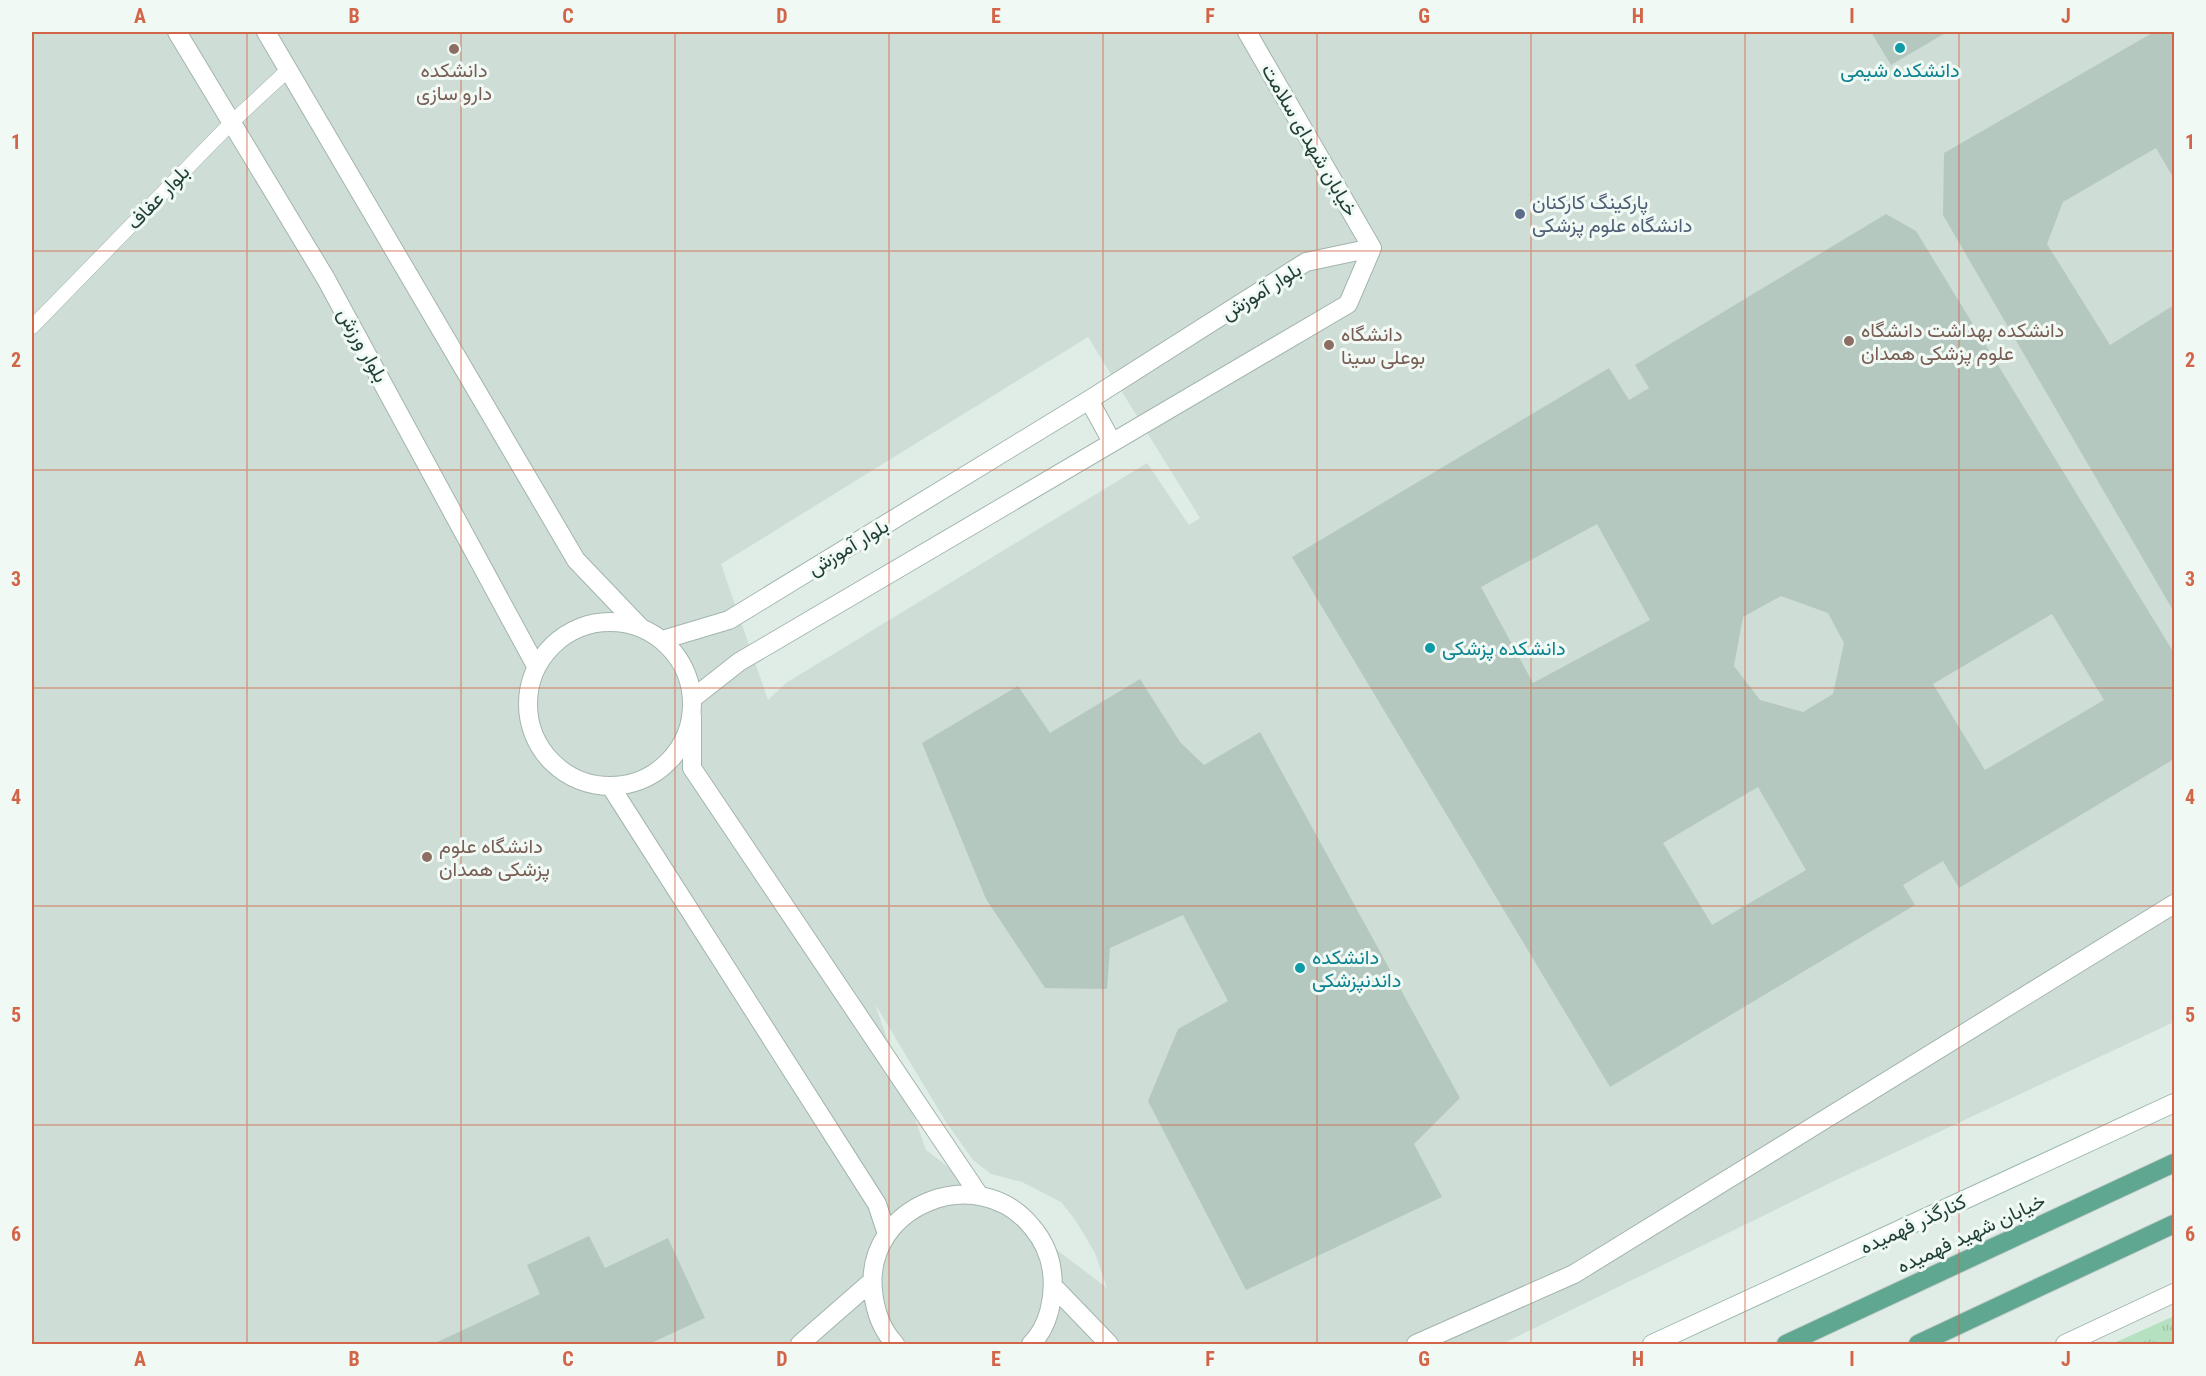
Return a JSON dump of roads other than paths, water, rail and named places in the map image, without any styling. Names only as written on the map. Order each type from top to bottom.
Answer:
[{"type":"main road","name":"خیابان شهید فهمیده","points":[[1786,1344],[2175,1163]]},
{"type":"main road","points":[[1918,1344],[2175,1224]]},
{"type":"street","name":"بلوار ورزش","points":[[177,32],[326,279],[536,666]]},
{"type":"street","points":[[266,32],[576,560],[640,627],[662,640],[679,659],[689,682],[692,707],[692,768],[979,1195]]},
{"type":"street","name":"خیابان شهدای سلامت","points":[[1248,32],[1372,248]]},
{"type":"street","points":[[640,627],[616,622],[592,624],[569,632],[550,647],[536,666],[527,693],[528,722],[539,748],[558,769],[583,783],[611,787],[635,783],[656,773],[673,758],[685,738],[692,707],[738,662],[1348,304],[1372,248]]},
{"type":"street","name":"بلوار آموزش","points":[[662,640],[729,620],[1089,400],[1306,262],[1372,248]]},
{"type":"street","points":[[1089,400],[1112,442]]},
{"type":"street","points":[[611,787],[877,1204],[887,1234]]},
{"type":"street","points":[[1416,1344],[1574,1274],[2175,904]]},
{"type":"street","name":"کنارگذر فهمیده","points":[[1652,1344],[2175,1103]]},
{"type":"street","points":[[896,1344],[886,1334],[874,1308],[872,1281],[876,1256],[887,1234],[905,1214],[927,1201],[953,1194],[979,1195],[1004,1203],[1024,1218],[1041,1238],[1051,1261],[1054,1287],[1048,1316],[1031,1344]]},
{"type":"street","points":[[800,1344],[872,1281]]},
{"type":"street","points":[[1054,1287],[1109,1344]]},
{"type":"street","points":[[2065,1344],[2175,1293]]},
{"type":"lane","name":"بلوار عفاف","points":[[32,327],[231,122],[288,70]]},
{"type":"place","name":"دانشکده شیمی","points":[[1900,48]]},
{"type":"place","name":"دانشکده دارو سازی","points":[[454,49]]},
{"type":"place","name":"پارکینگ کارکنان دانشگاه علوم پزشکی","points":[[1520,214]]},
{"type":"place","name":"دانشکده بهداشت دانشگاه علوم پزشکی همدان","points":[[1849,341]]},
{"type":"place","name":"دانشگاه بوعلی سینا","points":[[1329,345]]},
{"type":"place","name":"دانشکده پزشکی","points":[[1430,648]]},
{"type":"place","name":"دانشگاه علوم پزشکی همدان","points":[[427,857]]},
{"type":"place","name":"دانشکده داندنپزشکی","points":[[1300,968]]}]
